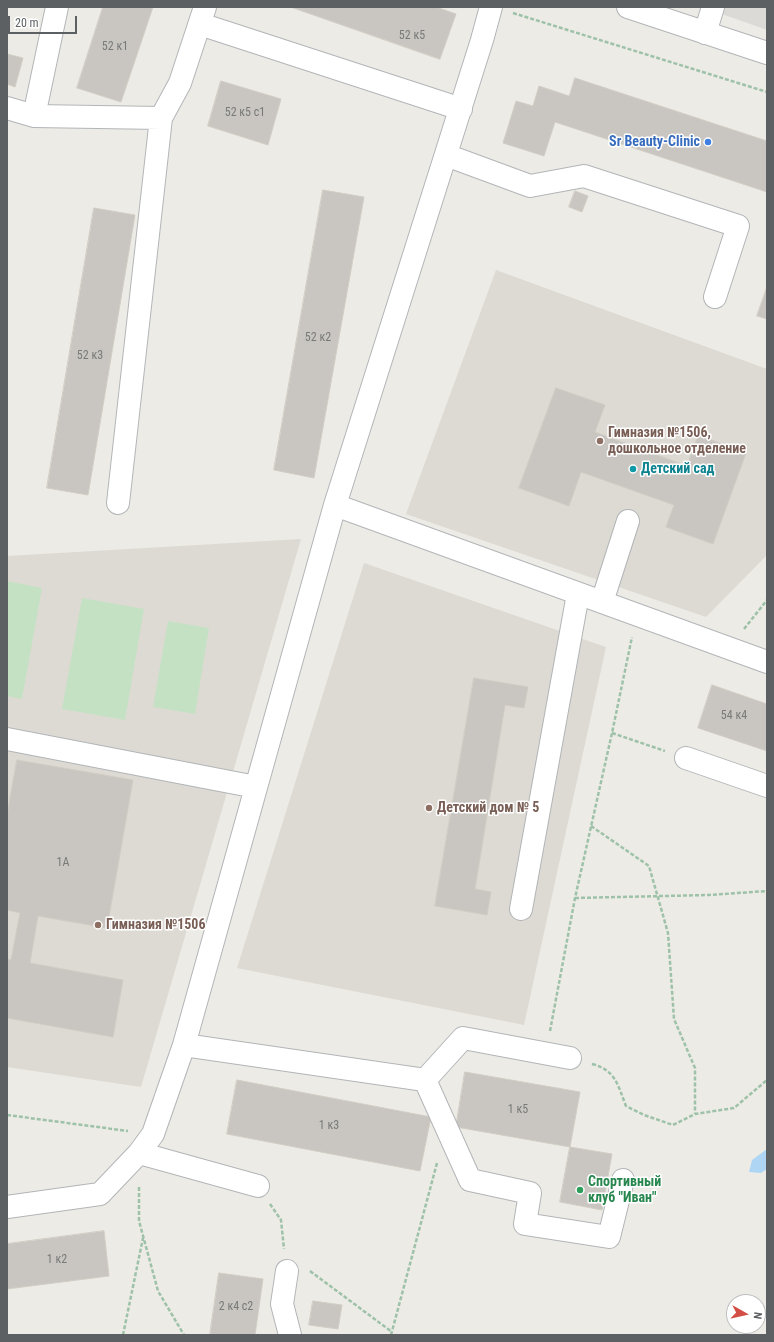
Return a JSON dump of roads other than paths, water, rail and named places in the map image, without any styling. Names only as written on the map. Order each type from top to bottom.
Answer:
[{"type":"street","points":[[34,116],[57,7]]},
{"type":"street","points":[[628,7],[767,53]]},
{"type":"street","points":[[705,33],[713,7]]},
{"type":"street","points":[[7,1207],[100,1194],[139,1153],[153,1134],[184,1045],[335,505],[461,109],[500,9]]},
{"type":"street","points":[[118,503],[161,118],[180,83],[203,16],[461,109]]},
{"type":"street","points":[[7,109],[34,116],[161,118]]},
{"type":"street","points":[[446,155],[530,186],[584,176],[738,226],[715,297]]},
{"type":"street","points":[[335,505],[767,662]]},
{"type":"street","points":[[602,602],[628,521]]},
{"type":"street","points":[[521,909],[578,594]]},
{"type":"street","points":[[7,739],[256,787]]},
{"type":"street","points":[[686,758],[767,786]]},
{"type":"street","points":[[425,1080],[463,1038],[570,1058]]},
{"type":"street","points":[[184,1045],[425,1080]]},
{"type":"street","points":[[425,1080],[470,1180],[530,1193],[525,1224],[609,1237],[623,1180]]},
{"type":"street","points":[[139,1153],[258,1186]]},
{"type":"street","points":[[290,1335],[282,1304],[295,1269]]},
{"type":"water","points":[[767,1149],[767,1169],[761,1173],[749,1172],[752,1160]]},
{"type":"place","name":"Sr Beauty-Clinic","points":[[708,142]]},
{"type":"place","name":"Гимназия №1506, дошкольное отделение","points":[[600,441]]},
{"type":"place","name":"Детский сад","points":[[633,469]]},
{"type":"place","name":"Детский дом № 5","points":[[429,808]]},
{"type":"place","name":"Гимназия №1506","points":[[98,925]]},
{"type":"place","name":"Спортивный клуб \"Иван\"","points":[[580,1190]]}]
